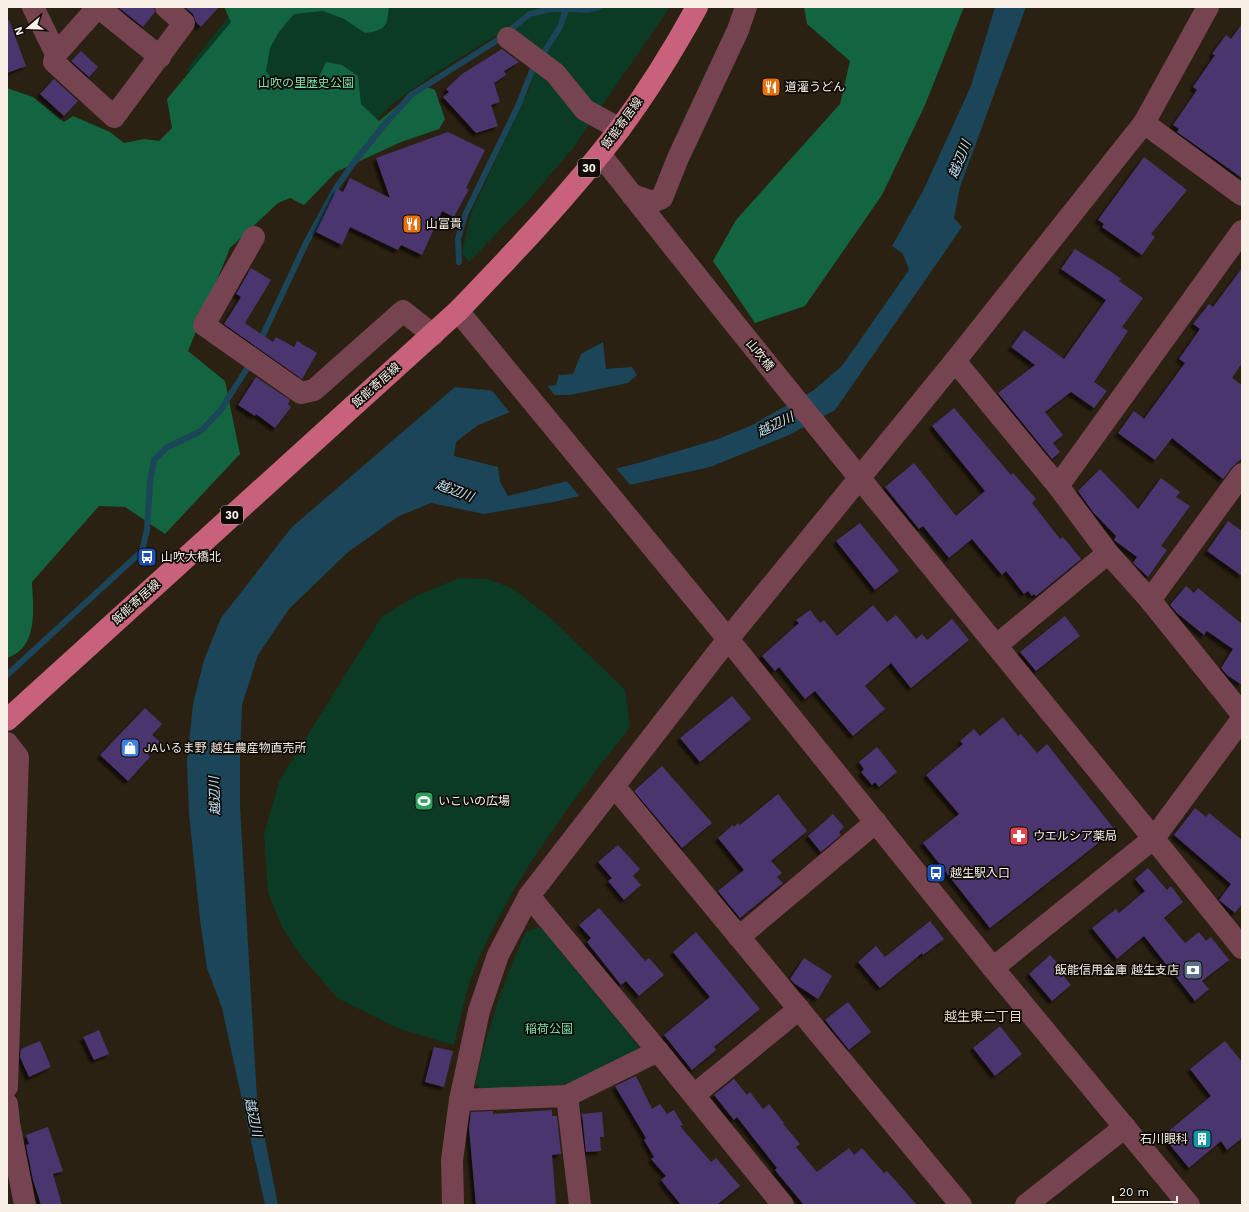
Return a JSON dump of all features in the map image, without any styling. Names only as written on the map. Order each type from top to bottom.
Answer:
[{"type":"main road","name":"飯能寄居線","points":[[7,720],[458,311],[526,239],[620,129],[652,82],[697,7]]},
{"type":"street","points":[[33,7],[56,54]]},
{"type":"street","points":[[160,56],[98,7],[56,54],[54,62],[114,117],[160,56],[184,23],[166,7]]},
{"type":"street","points":[[632,195],[652,202],[662,198],[678,158],[738,30],[746,7]]},
{"type":"street","points":[[453,1205],[452,1160],[460,1100],[479,1012],[498,955],[529,896],[728,640],[955,361],[1144,123],[1208,7]]},
{"type":"street","points":[[508,38],[555,73],[585,110],[620,129]]},
{"type":"street","points":[[1144,123],[1242,195]]},
{"type":"street","name":"山吹橋","points":[[600,154],[835,449],[997,645],[1242,948]]},
{"type":"street","points":[[1058,486],[1242,231]]},
{"type":"street","points":[[254,237],[204,325],[301,393],[314,390],[403,311],[433,335]]},
{"type":"street","points":[[458,311],[708,615],[993,968],[1190,1205]]},
{"type":"street","points":[[955,361],[1058,486],[1108,553],[1150,600],[1242,714]]},
{"type":"street","points":[[1150,600],[1242,474]]},
{"type":"street","points":[[997,645],[1108,553]]},
{"type":"street","points":[[993,968],[1154,838],[1242,719]]},
{"type":"street","points":[[7,743],[18,757],[7,1087]]},
{"type":"street","points":[[615,787],[961,1205]]},
{"type":"street","points":[[739,937],[876,822]]},
{"type":"street","points":[[529,896],[694,1095],[773,1202]]},
{"type":"street","points":[[694,1095],[799,1008]]},
{"type":"street","points":[[460,1100],[567,1096],[658,1051]]},
{"type":"street","points":[[567,1096],[580,1205]]},
{"type":"street","points":[[7,1104],[9,1124],[24,1205]]},
{"type":"street","points":[[1026,1205],[1125,1127]]},
{"type":"green space","points":[[224,7],[389,7],[386,24],[384,27],[377,31],[365,33],[344,19],[323,11],[294,14],[279,32],[270,48],[266,71],[282,90],[318,79],[326,62],[342,65],[358,76],[361,104],[379,121],[422,85],[435,90],[445,119],[439,129],[401,142],[336,172],[304,205],[290,198],[278,203],[230,248],[188,351],[225,381],[240,454],[165,534],[125,507],[99,506],[32,582],[33,615],[29,636],[25,645],[17,653],[7,658],[7,88],[33,97],[64,122],[73,116],[110,132],[124,143],[144,139],[159,141],[172,128],[167,99],[231,22]]},
{"type":"green space","name":"山吹の里歴史公園","points":[[236,7],[670,7],[573,148],[528,201],[469,262],[462,253],[471,213],[529,89],[536,67],[507,41],[495,36],[431,76],[391,105],[369,128],[276,164],[187,69]]},
{"type":"green space","points":[[804,7],[964,7],[925,105],[882,195],[805,306],[755,323],[713,261],[736,220],[840,104],[850,61],[807,24]]},
{"type":"green space","name":"いこいの広場","points":[[459,578],[488,579],[514,589],[554,621],[625,690],[630,727],[566,811],[526,870],[508,900],[473,973],[454,1045],[397,1028],[337,998],[298,952],[282,927],[268,893],[264,834],[280,779],[382,616],[418,595]]},
{"type":"green space","name":"稲荷公園","points":[[540,927],[638,1045],[638,1052],[574,1082],[553,1088],[480,1088],[475,1084],[490,1026],[503,988],[526,932]]},
{"type":"water","name":"越辺川","points":[[995,7],[1026,7],[960,187],[954,218],[962,227],[835,410],[789,435],[710,467],[553,502],[484,514],[431,503],[399,516],[348,552],[289,609],[258,655],[242,705],[240,807],[257,1099],[278,1205],[265,1205],[222,1008],[207,968],[200,920],[189,813],[187,761],[193,704],[204,660],[221,618],[292,527],[455,387],[507,392],[556,385],[559,375],[573,374],[581,354],[603,342],[606,369],[632,367],[637,375],[628,383],[570,395],[553,395],[478,425],[456,442],[454,456],[498,467],[500,482],[508,496],[642,462],[718,439],[750,426],[814,390],[842,366],[909,270],[903,254],[892,246],[923,191],[971,86]]},
{"type":"pier","points":[[546,384],[556,397],[511,414],[490,388],[507,390]]},
{"type":"pier","points":[[615,467],[632,487],[581,498],[565,479]]},
{"type":"building","points":[[118,7],[154,7],[155,12],[143,27]]},
{"type":"building","points":[[185,7],[219,7],[201,27],[196,22],[193,14]]},
{"type":"building","points":[[9,20],[26,66],[7,73],[7,21]]},
{"type":"building","points":[[1242,24],[1242,178],[1177,132],[1179,129],[1173,125],[1197,90],[1193,87],[1215,55],[1212,54],[1226,35],[1231,39]]},
{"type":"building","points":[[502,49],[519,62],[504,71],[506,75],[494,83],[500,102],[491,105],[498,126],[476,133],[443,97],[449,92],[446,89],[462,74]]},
{"type":"building","points":[[81,51],[98,67],[89,77],[71,61]]},
{"type":"building","points":[[54,79],[78,101],[64,116],[40,94]]},
{"type":"building","points":[[448,132],[485,150],[466,188],[469,189],[454,217],[442,211],[422,255],[401,245],[398,250],[350,227],[342,245],[316,232],[337,189],[343,192],[350,178],[390,198],[376,158]]},
{"type":"building","points":[[1144,157],[1187,190],[1151,234],[1155,237],[1142,255],[1102,227],[1104,224],[1098,220]]},
{"type":"building","points":[[1075,249],[1110,271],[1121,279],[1119,281],[1143,298],[1122,327],[1128,331],[1094,382],[1107,391],[1094,408],[1071,392],[1045,412],[1063,435],[1053,443],[1060,452],[1052,459],[998,393],[1035,365],[1011,347],[1024,330],[1064,359],[1106,300],[1061,269]]},
{"type":"building","points":[[251,268],[271,280],[245,323],[273,342],[276,337],[294,347],[297,341],[317,353],[302,379],[224,324],[241,297],[236,294]]},
{"type":"building","points":[[1242,268],[1242,363],[1232,378],[1242,385],[1242,458],[1232,467],[1223,479],[1172,438],[1155,460],[1118,433],[1134,411],[1144,419],[1185,363],[1179,359],[1200,329],[1193,324],[1209,304],[1213,307]]},
{"type":"building","points":[[256,377],[290,400],[288,404],[291,407],[275,428],[256,414],[255,416],[238,405]]},
{"type":"building","points":[[954,408],[1011,475],[1013,473],[1036,499],[1032,503],[1060,539],[1063,537],[1081,559],[1036,596],[1034,594],[1032,596],[1028,591],[1024,594],[1006,571],[1002,575],[972,539],[949,558],[923,526],[919,529],[885,487],[914,463],[956,516],[985,491],[932,426]]},
{"type":"building","points":[[1100,469],[1138,509],[1161,478],[1180,492],[1176,497],[1190,506],[1161,546],[1167,550],[1148,577],[1133,563],[1137,557],[1114,540],[1116,536],[1093,512],[1078,491]]},
{"type":"building","points":[[1228,521],[1242,531],[1242,576],[1207,551]]},
{"type":"building","points":[[860,523],[899,571],[875,590],[836,541]]},
{"type":"building","points":[[1186,586],[1194,593],[1198,588],[1242,624],[1242,685],[1227,675],[1221,668],[1233,649],[1207,631],[1204,635],[1177,613],[1170,605]]},
{"type":"building","points":[[873,605],[887,622],[896,615],[916,639],[922,634],[927,640],[952,619],[969,640],[911,688],[891,663],[865,686],[885,709],[853,736],[815,691],[805,699],[779,667],[775,671],[762,656],[799,623],[796,620],[810,610],[820,623],[824,620],[837,636]]},
{"type":"building","points":[[1065,616],[1080,636],[1036,671],[1020,652]]},
{"type":"building","points":[[732,696],[751,719],[700,762],[680,738]]},
{"type":"building","name":"JAいるま野 越生農産物直売所","points":[[145,708],[162,724],[152,735],[160,742],[148,755],[150,757],[128,781],[100,755]]},
{"type":"building","name":"ウエルシア薬局","points":[[1003,717],[1018,736],[1021,734],[1037,753],[1047,744],[1115,830],[990,928],[923,843],[959,814],[926,775],[963,744],[960,741],[974,729],[980,736]]},
{"type":"building","points":[[877,747],[897,772],[879,787],[875,782],[872,785],[861,772],[864,769],[859,762]]},
{"type":"building","points":[[662,766],[712,823],[682,848],[634,791]]},
{"type":"building","points":[[778,794],[807,831],[771,861],[782,873],[777,877],[783,883],[740,918],[718,891],[744,870],[718,838],[733,825],[734,827],[738,823],[740,825]]},
{"type":"building","points":[[1195,808],[1206,817],[1209,813],[1242,840],[1242,904],[1235,913],[1219,900],[1231,884],[1174,835]]},
{"type":"building","points":[[833,814],[844,827],[839,832],[841,835],[821,852],[808,836]]},
{"type":"building","points":[[618,845],[640,869],[633,876],[641,885],[624,900],[608,881],[612,878],[598,862]]},
{"type":"building","points":[[1148,868],[1167,890],[1171,886],[1183,902],[1164,918],[1185,943],[1199,932],[1206,941],[1211,937],[1229,960],[1202,981],[1209,989],[1195,1001],[1144,936],[1117,959],[1092,928],[1116,909],[1119,913],[1145,891],[1135,879]]},
{"type":"building","points":[[599,908],[645,961],[649,958],[664,975],[639,996],[626,981],[621,985],[587,942],[591,938],[579,925]]},
{"type":"building","points":[[930,921],[944,939],[923,955],[922,953],[880,988],[858,962],[876,946],[885,957]]},
{"type":"building","points":[[696,932],[760,1009],[714,1047],[716,1050],[692,1070],[664,1035],[710,997],[673,952]]},
{"type":"building","points":[[1050,955],[1063,969],[1060,972],[1071,985],[1052,1001],[1029,974]]},
{"type":"building","points":[[804,958],[832,976],[818,999],[790,979]]},
{"type":"building","points":[[848,1002],[871,1032],[849,1050],[825,1020]]},
{"type":"building","points":[[1000,1026],[1022,1054],[995,1076],[973,1048]]},
{"type":"building","points":[[99,1030],[109,1054],[94,1060],[83,1037]]},
{"type":"building","points":[[40,1041],[51,1067],[29,1077],[20,1057],[21,1049]]},
{"type":"building","points":[[1225,1041],[1242,1062],[1242,1138],[1227,1150],[1221,1141],[1189,1168],[1170,1145],[1167,1137],[1170,1130],[1211,1096],[1190,1069]]},
{"type":"building","points":[[434,1047],[453,1051],[444,1087],[425,1082]]},
{"type":"building","points":[[636,1076],[652,1109],[660,1104],[667,1114],[674,1110],[683,1125],[680,1126],[711,1162],[716,1158],[740,1186],[717,1205],[681,1205],[661,1180],[666,1176],[651,1159],[654,1157],[644,1140],[646,1138],[615,1086]]},
{"type":"building","points":[[734,1079],[747,1095],[750,1092],[763,1109],[769,1104],[800,1144],[796,1147],[817,1172],[849,1148],[854,1155],[862,1148],[884,1173],[887,1171],[917,1205],[804,1205],[775,1170],[777,1168],[737,1117],[734,1120],[714,1095]]},
{"type":"building","points":[[552,1110],[552,1116],[557,1116],[561,1154],[552,1155],[556,1205],[476,1205],[469,1128],[471,1112],[493,1111],[493,1114]]},
{"type":"building","points":[[602,1112],[604,1137],[600,1137],[601,1151],[586,1152],[582,1114]]},
{"type":"building","points":[[48,1127],[63,1171],[53,1174],[62,1205],[41,1205],[33,1180],[26,1145],[29,1144],[26,1135]]},
{"type":"waterway","points":[[7,675],[142,551],[147,530],[150,482],[154,460],[166,448],[201,431],[220,411],[248,367],[306,243],[336,188],[352,165],[385,124],[411,95],[496,41],[530,14],[551,9],[575,9],[575,7]]},
{"type":"waterway","points":[[575,9],[587,10],[599,7]]},
{"type":"waterway","points":[[459,262],[458,239],[465,215],[518,106],[532,71],[560,27],[566,10]]},
{"type":"place","name":"道灌うどん","points":[[771,87]]},
{"type":"place","name":"山富貴","points":[[412,224]]},
{"type":"place","name":"山吹大橋北","points":[[147,557]]},
{"type":"place","name":"JAいるま野 越生農産物直売所","points":[[130,748]]},
{"type":"place","name":"いこいの広場","points":[[424,801]]},
{"type":"place","name":"ウエルシア薬局","points":[[1019,836]]},
{"type":"place","name":"越生駅入口","points":[[936,873]]},
{"type":"place","name":"飯能信用金庫 越生支店","points":[[1193,970]]},
{"type":"place","name":"石川眼科","points":[[1202,1139]]},
{"type":"district","name":"越生東二丁目","points":[[983,1016]]}]
